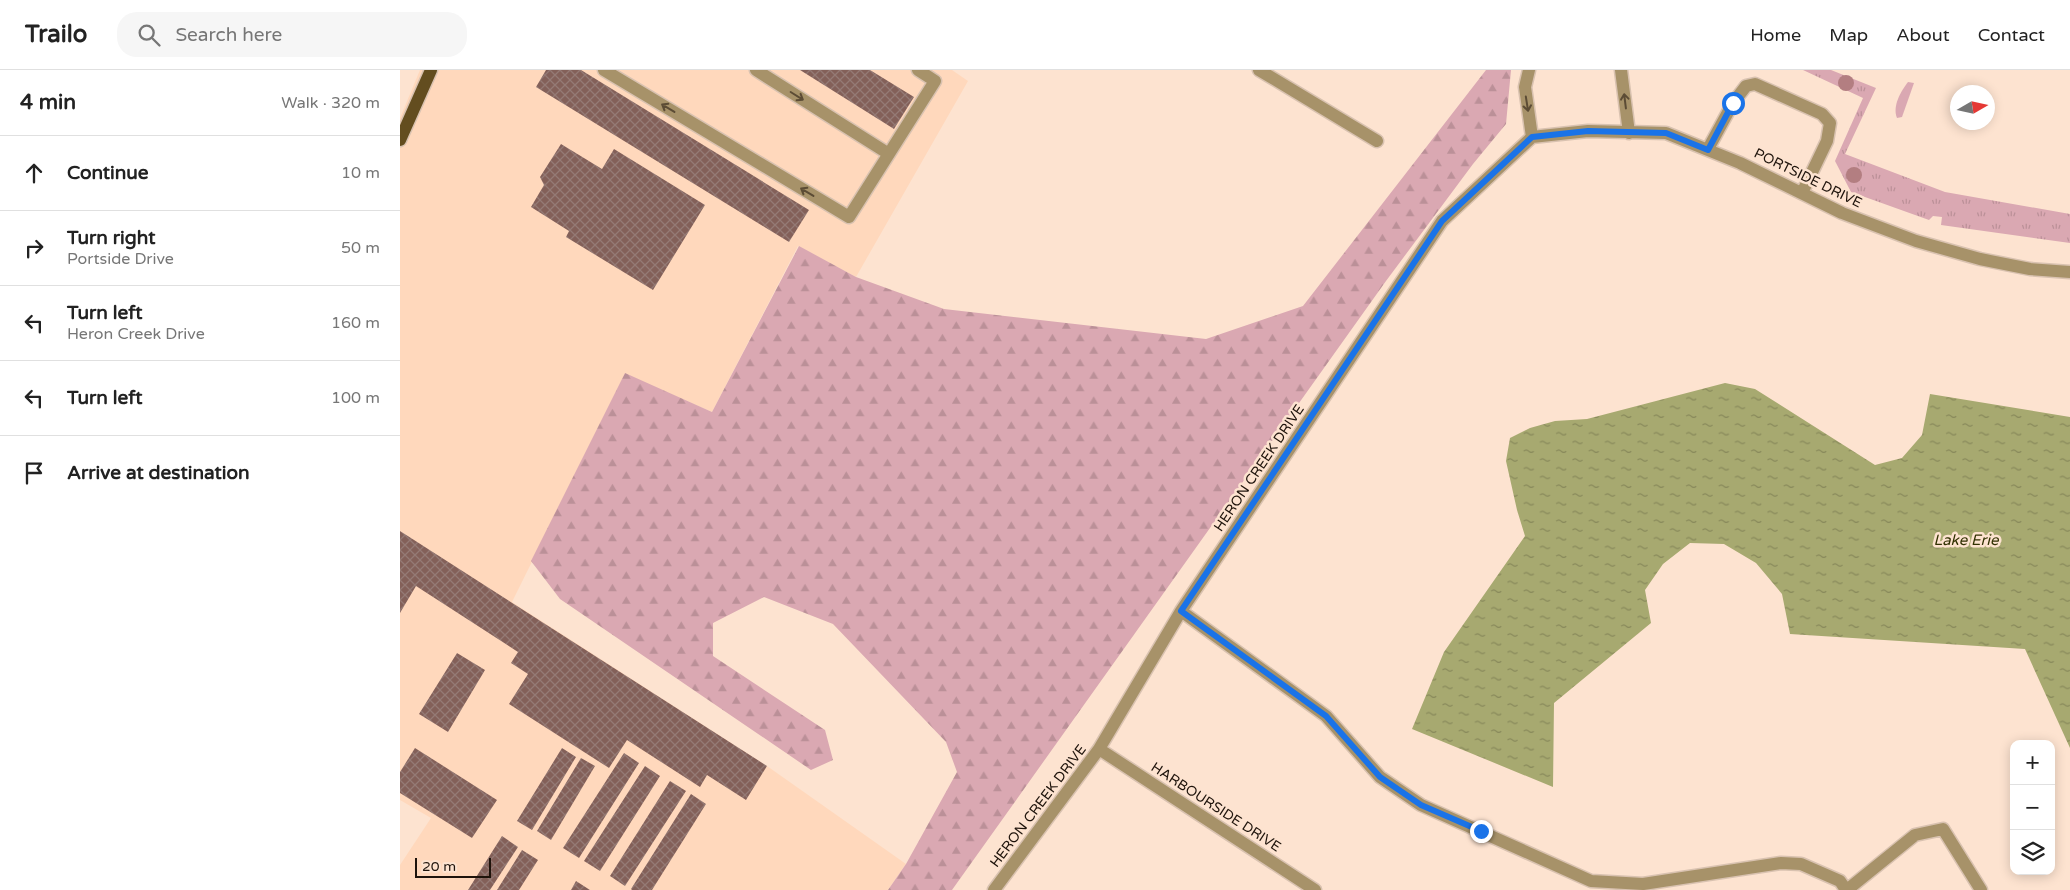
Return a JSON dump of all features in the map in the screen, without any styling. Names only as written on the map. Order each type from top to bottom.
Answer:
[{"type":"main road","points":[[400,140],[431,70]]},
{"type":"street","points":[[604,70],[849,217],[935,81],[918,70]]},
{"type":"street","points":[[756,70],[889,154]]},
{"type":"street","points":[[1259,70],[1377,141]]},
{"type":"street","points":[[1529,70],[1525,87],[1532,137]]},
{"type":"street","points":[[1621,70],[1629,133]]},
{"type":"street","points":[[1708,150],[1733,103],[1746,86],[1755,84],[1822,114],[1830,123],[1827,141],[1802,193]]},
{"type":"street","name":"PORTSIDE DRIVE","points":[[1532,137],[1588,131],[1666,133],[1740,163],[1842,213],[1916,241],[1980,259],[2030,269],[2070,272]]},
{"type":"street","name":"HERON CREEK DRIVE","points":[[994,890],[1100,749],[1181,611],[1442,221],[1532,137]]},
{"type":"street","points":[[1181,611],[1326,716],[1380,777],[1421,805],[1591,880],[1643,884],[1780,863],[1801,864],[1840,881],[1846,890],[1915,835],[1943,829],[1981,890]]},
{"type":"street","name":"HARBOURSIDE DRIVE","points":[[1100,749],[1315,890]]},
{"type":"shaded area","points":[[420,70],[952,70],[968,81],[856,277],[798,246],[712,412],[625,374],[512,602],[767,766],[906,864],[888,890],[400,890],[400,865],[431,818],[400,800],[400,118]]},
{"type":"green space","points":[[1486,70],[1511,70],[1506,124],[1473,164],[1386,281],[952,890],[888,890],[906,864],[957,772],[946,742],[833,624],[764,597],[713,623],[713,656],[825,730],[833,760],[811,770],[560,599],[531,561],[625,373],[712,412],[799,246],[856,277],[944,309],[1206,339],[1303,306]]},
{"type":"green space","points":[[1803,70],[1831,70],[1876,88],[1845,154],[1945,192],[2070,214],[2070,243],[1941,225],[1942,217],[1933,216],[1929,220],[1851,192],[1835,161],[1863,98]]},
{"type":"green space","points":[[1908,82],[1914,83],[1902,117],[1897,118],[1896,104]]},
{"type":"water","name":"Lake Erie","points":[[1725,383],[1755,389],[1875,465],[1902,458],[1922,435],[1930,394],[2070,417],[2070,748],[2025,649],[1790,634],[1782,594],[1756,563],[1724,544],[1690,543],[1663,564],[1645,590],[1651,623],[1554,703],[1553,787],[1412,729],[1444,652],[1525,536],[1506,461],[1510,438],[1530,428],[1555,421],[1587,419]]},
{"type":"building","points":[[546,70],[581,70],[809,210],[789,242],[536,87]]},
{"type":"building","points":[[800,70],[870,70],[914,97],[894,129]]},
{"type":"building","points":[[561,144],[602,169],[614,149],[705,205],[653,290],[566,237],[569,231],[531,207],[544,185],[540,177]]},
{"type":"building","points":[[400,531],[767,766],[746,800],[707,775],[700,787],[627,740],[609,768],[509,704],[528,674],[511,663],[518,652],[416,586],[400,613]]},
{"type":"building","points":[[457,653],[485,670],[448,732],[419,714]]},
{"type":"building","points":[[415,748],[497,800],[472,838],[400,793],[400,772]]},
{"type":"building","points":[[562,748],[576,757],[532,830],[517,821]]},
{"type":"building","points":[[624,753],[639,763],[579,858],[563,848]]},
{"type":"building","points":[[581,758],[595,766],[551,840],[537,831]]},
{"type":"building","points":[[645,766],[660,776],[600,871],[584,861]]},
{"type":"building","points":[[670,781],[686,791],[625,886],[610,876]]},
{"type":"building","points":[[691,794],[706,804],[652,890],[632,890],[631,889]]},
{"type":"building","points":[[502,836],[518,847],[490,890],[468,890]]},
{"type":"building","points":[[522,850],[538,860],[519,890],[497,890]]},
{"type":"building","points":[[576,881],[590,890],[571,890]]},
{"type":"route","points":[[1481,831],[1421,805],[1380,777],[1326,716],[1181,611],[1442,221],[1532,137],[1588,131],[1666,133],[1708,150],[1733,103]]}]
